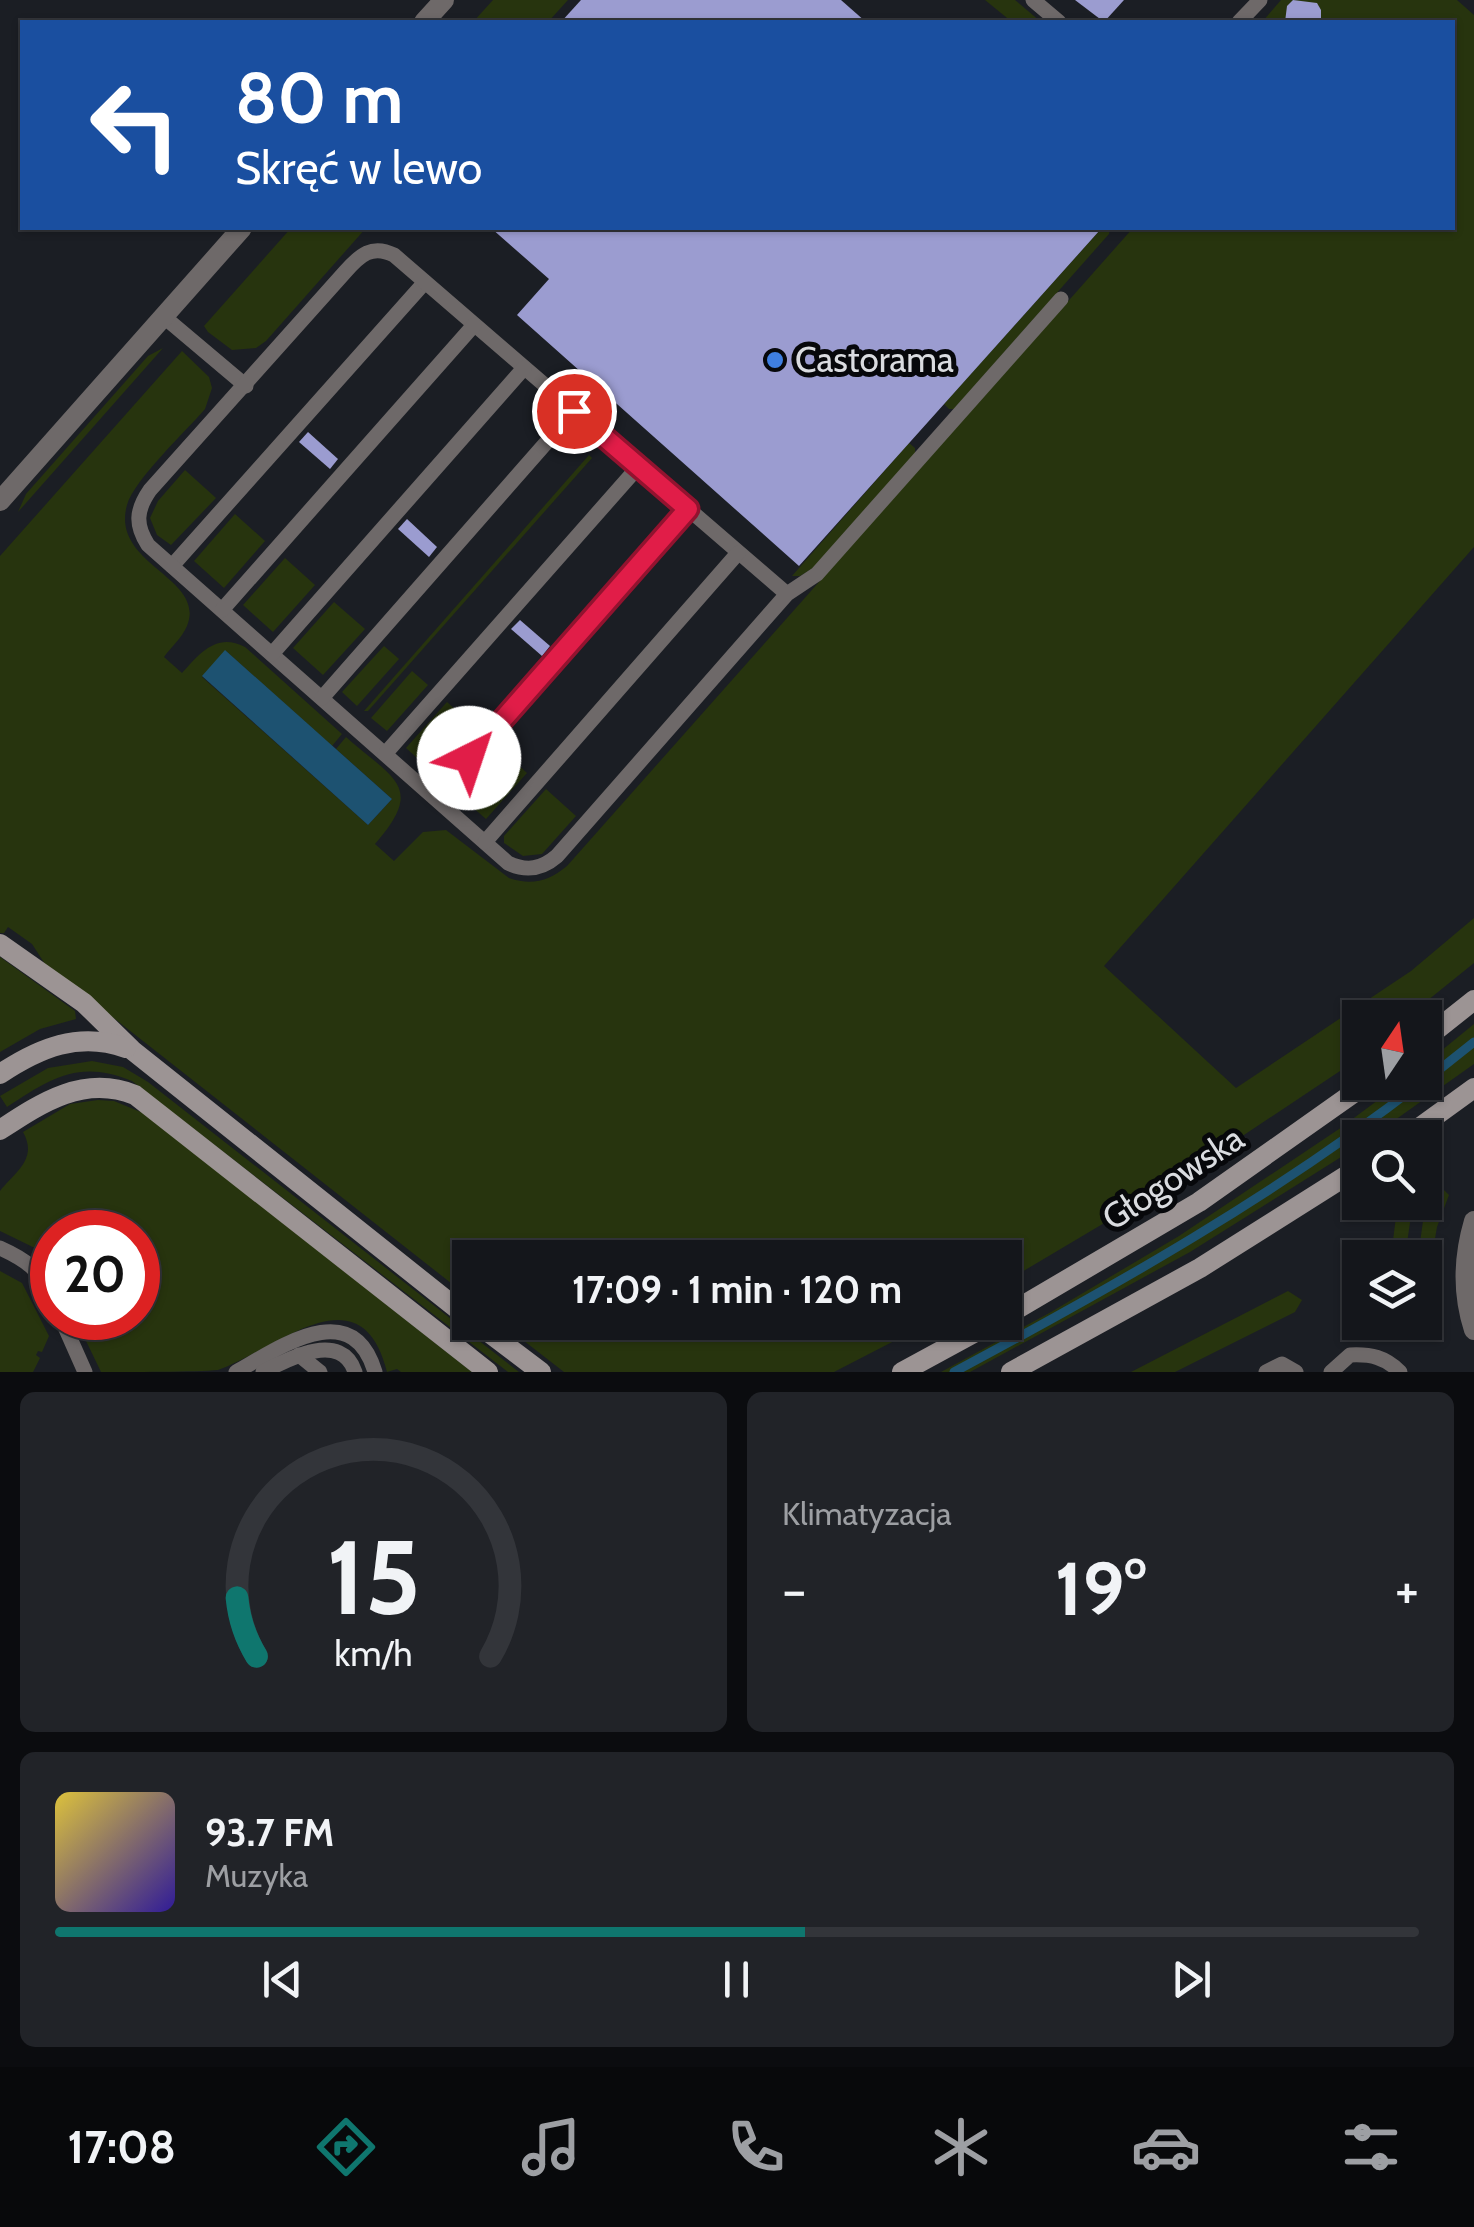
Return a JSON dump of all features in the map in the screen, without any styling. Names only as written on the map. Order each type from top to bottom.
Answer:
[{"type":"main road","points":[[0,944],[84,1004],[132,1050],[452,1305]]},
{"type":"main road","points":[[1442,1026],[1474,1000]]},
{"type":"main road","points":[[0,1074],[42,1050],[68,1042],[98,1041],[132,1050]]},
{"type":"main road","points":[[0,1130],[64,1093],[96,1087],[135,1095],[488,1372]]},
{"type":"main road","points":[[1430,1120],[1474,1088]]},
{"type":"main road","name":"Głogowska","points":[[1022,1306],[1199,1202],[1344,1100]]},
{"type":"main road","points":[[1011,1372],[1200,1268],[1342,1179]]},
{"type":"main road","points":[[498,1340],[541,1372]]},
{"type":"main road","points":[[902,1372],[961,1340]]},
{"type":"street","points":[[426,20],[444,0]]},
{"type":"street","points":[[0,501],[240,230]]},
{"type":"street","points":[[1474,1221],[1464,1270],[1465,1295],[1474,1330]]},
{"type":"lane","points":[[1034,0],[1057,20]]},
{"type":"lane","points":[[1241,20],[1260,0]]},
{"type":"lane","points":[[787,594],[425,282],[387,251],[379,249],[361,255],[150,490],[139,508],[141,534],[172,566],[484,842],[516,867],[537,868],[549,864],[787,594],[818,574],[1060,298]]},
{"type":"lane","points":[[172,566],[425,282]]},
{"type":"lane","points":[[163,316],[246,386]]},
{"type":"lane","points":[[222,610],[474,325]]},
{"type":"lane","points":[[272,654],[524,368]]},
{"type":"lane","points":[[322,698],[574,411]]},
{"type":"lane","points":[[385,754],[638,466]]},
{"type":"lane","points":[[434,798],[688,509]]},
{"type":"lane","points":[[484,842],[738,552]]},
{"type":"lane","points":[[0,1248],[30,1263]]},
{"type":"lane","points":[[236,1372],[298,1338],[333,1332],[350,1337],[365,1348],[375,1372]]},
{"type":"lane","points":[[71,1340],[85,1372]]},
{"type":"lane","points":[[263,1372],[315,1350],[346,1358],[355,1372]]},
{"type":"lane","points":[[300,1354],[320,1372]]},
{"type":"lane","points":[[1331,1372],[1350,1355],[1366,1354],[1381,1358],[1400,1372]]},
{"type":"lane","points":[[1266,1372],[1282,1364],[1296,1372]]},
{"type":"green space","points":[[493,0],[568,0],[550,20],[475,20]]},
{"type":"green space","points":[[985,0],[1015,0],[1039,20],[1010,20]]},
{"type":"green space","points":[[1281,0],[1457,0],[1474,15],[1474,547],[1104,966],[1236,1088],[1342,1017],[1342,1070],[1175,1181],[1022,1272],[1022,1240],[452,1240],[452,1284],[45,964],[32,944],[8,927],[0,933],[0,556],[182,351],[209,377],[212,388],[205,409],[150,469],[127,505],[126,525],[132,542],[184,595],[189,609],[185,630],[164,657],[182,673],[202,652],[218,643],[245,647],[342,734],[332,746],[226,651],[202,677],[368,825],[392,799],[336,749],[346,737],[378,763],[397,784],[401,796],[399,809],[375,844],[394,861],[423,832],[446,830],[509,878],[533,882],[567,866],[1131,230],[1455,230],[1455,20],[1264,20]]},
{"type":"green space","points":[[289,230],[364,230],[256,348],[232,350],[204,326]]},
{"type":"green space","points":[[1100,230],[1110,230],[954,409],[944,404]]},
{"type":"green space","points":[[163,348],[18,512],[26,494],[148,356]]},
{"type":"green space","points":[[909,443],[915,454],[813,568],[792,576]]},
{"type":"green space","points":[[589,455],[592,458],[364,711]]},
{"type":"green space","points":[[185,470],[216,498],[171,545],[157,535],[150,518],[158,501]]},
{"type":"green space","points":[[235,514],[265,541],[224,588],[194,561]]},
{"type":"green space","points":[[285,558],[315,585],[273,632],[243,605]]},
{"type":"green space","points":[[334,602],[365,629],[323,675],[293,648]]},
{"type":"green space","points":[[384,646],[399,659],[357,706],[342,692]]},
{"type":"green space","points":[[412,671],[428,685],[387,731],[371,718]]},
{"type":"green space","points":[[447,702],[477,729],[436,775],[406,748]]},
{"type":"green space","points":[[497,746],[527,773],[486,819],[455,792]]},
{"type":"green space","points":[[546,789],[576,816],[542,854],[523,856],[504,843],[504,836]]},
{"type":"green space","points":[[1474,918],[1474,963],[1428,1000],[1368,1000],[1411,971]]},
{"type":"green space","points":[[0,957],[75,1011],[76,1019],[40,1029],[0,1052]]},
{"type":"green space","points":[[1474,1024],[1474,1064],[1442,1087],[1442,1050]]},
{"type":"green space","points":[[92,1061],[123,1067],[148,1082],[452,1320],[452,1329],[132,1081],[96,1072],[66,1075],[7,1107],[0,1096],[48,1068]]},
{"type":"green space","points":[[1378,1100],[1423,1100],[1395,1120],[1351,1120]]},
{"type":"green space","points":[[114,1101],[143,1113],[472,1372],[387,1372],[375,1341],[358,1325],[337,1320],[290,1334],[218,1370],[101,1372],[86,1340],[160,1340],[160,1210],[30,1210],[30,1246],[0,1231],[0,1191],[27,1157],[23,1132],[70,1104]]},
{"type":"green space","points":[[1342,1127],[1342,1156],[1190,1252],[970,1372],[941,1372],[1000,1340],[1022,1340],[1022,1328],[1179,1236]]},
{"type":"green space","points":[[1442,1189],[1449,1195],[1442,1214]]},
{"type":"green space","points":[[1396,1220],[1410,1220],[1407,1240],[1393,1240]]},
{"type":"green space","points":[[1440,1220],[1435,1240],[1420,1240],[1423,1221]]},
{"type":"green space","points":[[0,1271],[22,1283],[30,1299],[30,1340],[47,1340],[36,1355],[40,1358],[33,1372],[0,1372]]},
{"type":"green space","points":[[1288,1291],[1302,1300],[1295,1312],[1175,1372],[1131,1372]]},
{"type":"green space","points":[[467,1340],[478,1340],[519,1372],[508,1372]]},
{"type":"green space","points":[[523,1340],[896,1340],[834,1372],[564,1372]]},
{"type":"water","points":[[225,650],[392,799],[368,825],[202,676]]},
{"type":"building","points":[[581,0],[841,0],[864,20],[563,20]]},
{"type":"building","points":[[1075,0],[1124,0],[1101,20]]},
{"type":"building","points":[[1293,0],[1317,3],[1321,20],[1285,20],[1287,6]]},
{"type":"building","name":"Castorama","points":[[493,230],[1100,230],[799,566],[517,315],[549,279]]},
{"type":"building","points":[[308,432],[338,459],[330,469],[299,442]]},
{"type":"building","points":[[407,519],[437,547],[429,557],[398,529]]},
{"type":"building","points":[[520,620],[550,646],[542,656],[511,629]]},
{"type":"waterway","points":[[1442,1067],[1474,1042]]},
{"type":"waterway","points":[[954,1372],[1194,1237],[1310,1163],[1398,1100]]},
{"type":"place","name":"Castorama","points":[[775,360]]},
{"type":"route","points":[[469,758],[688,509],[574,411]]}]
